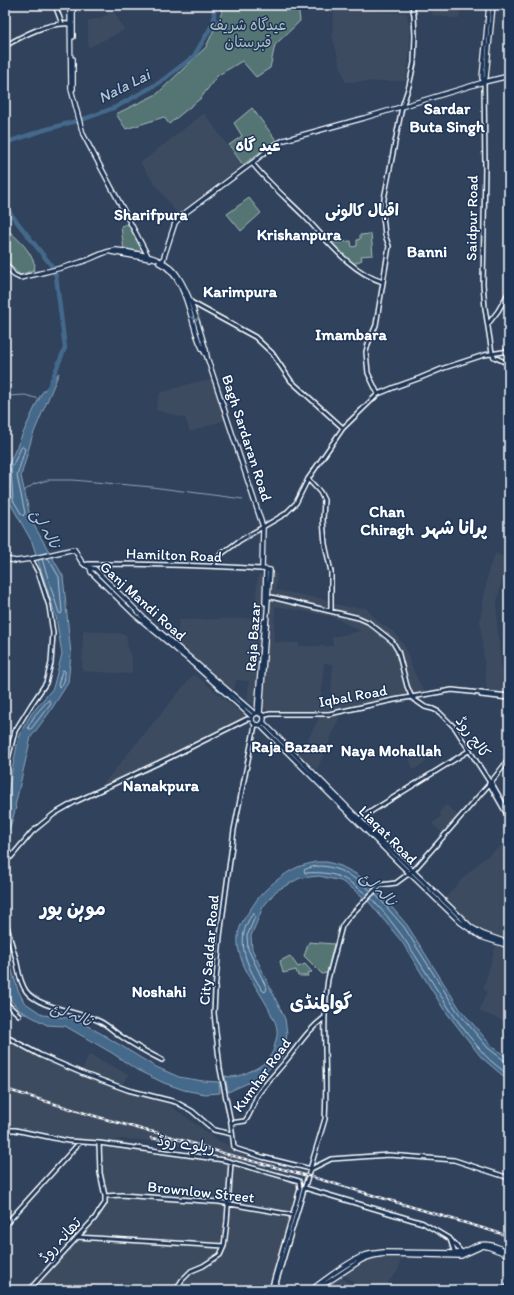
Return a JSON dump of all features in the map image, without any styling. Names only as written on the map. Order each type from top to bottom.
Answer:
[{"type":"main road","points":[[72,5],[70,24],[70,82],[83,134],[148,257]]},
{"type":"main road","points":[[72,5],[72,94]]},
{"type":"main road","name":"Saidpur Road","points":[[484,82],[482,78],[489,5]]},
{"type":"main road","name":"Saidpur Road","points":[[484,82],[486,77],[493,5]]},
{"type":"main road","points":[[162,263],[175,223],[181,216],[274,145],[284,140],[509,76]]},
{"type":"main road","name":"Bagh Sardaran Road","points":[[5,263],[12,272],[20,278],[78,263],[101,253],[109,252],[115,254],[148,257],[162,263],[177,274],[191,302],[201,332],[207,357],[263,527],[266,596],[256,715],[261,723]]},
{"type":"main road","name":"Bagh Sardaran Road","points":[[162,263],[174,275],[186,299],[202,351],[207,357]]},
{"type":"main road","points":[[196,334],[201,332]]},
{"type":"main road","name":"Ganj Mandi Road","points":[[33,559],[74,549],[80,560],[85,565],[94,569],[144,620],[256,715]]},
{"type":"main road","points":[[5,559],[33,559]]},
{"type":"main road","points":[[256,715],[252,722],[255,725],[261,723]]},
{"type":"main road","name":"Liaqat Road","points":[[261,723],[411,872]]},
{"type":"main road","name":"Liaqat Road","points":[[261,723],[411,872],[471,927],[509,945]]},
{"type":"main road","points":[[463,1254],[474,1247],[487,1244],[509,1252]]},
{"type":"main road","points":[[316,1290],[351,1266],[372,1256],[389,1254],[463,1254],[483,1246],[509,1255]]},
{"type":"main road","points":[[312,1290],[339,1270],[365,1255],[384,1252],[455,1254]]},
{"type":"main road","points":[[505,1290],[509,1286]]},
{"type":"street","points":[[55,5],[62,24]]},
{"type":"street","points":[[378,394],[368,373],[366,356],[368,344],[376,325],[388,246],[383,216],[384,200],[402,107],[410,86],[414,63],[415,36],[412,5]]},
{"type":"street","points":[[5,46],[35,30],[62,24],[70,24]]},
{"type":"street","name":"Saidpur Road","points":[[484,82],[485,166],[483,284],[492,353]]},
{"type":"street","points":[[252,163],[273,188],[345,258],[366,275],[383,282]]},
{"type":"street","points":[[488,324],[498,311],[509,292]]},
{"type":"street","points":[[186,299],[255,337],[272,353],[291,381],[343,428]]},
{"type":"street","points":[[213,566],[220,555],[288,512],[296,503],[308,479],[343,428],[378,394],[444,368],[484,355],[509,351]]},
{"type":"street","points":[[492,353],[494,357],[509,364]]},
{"type":"street","points":[[308,479],[320,492],[324,500],[323,520],[325,544],[331,572],[331,611]]},
{"type":"street","points":[[5,771],[15,731],[46,683],[51,663],[53,633],[49,606],[33,559]]},
{"type":"street","name":"Hamilton Road","points":[[85,565],[150,564],[213,566],[266,570]]},
{"type":"street","points":[[266,596],[359,618],[368,622],[392,641],[398,651],[405,682],[412,698]]},
{"type":"street","name":"Iqbal Road","points":[[5,860],[11,856],[32,832],[54,814],[75,802],[256,715],[329,714],[394,700],[447,692],[509,697]]},
{"type":"street","name":"کالج روڈ","points":[[412,698],[425,707],[439,712],[455,728],[490,782]]},
{"type":"street","name":"City Saddar Road","points":[[255,725],[234,830],[220,936],[214,1013],[220,1069],[231,1123],[233,1145],[237,1149],[262,1157],[311,1169]]},
{"type":"street","points":[[359,819],[470,750]]},
{"type":"street","points":[[272,1290],[311,1169],[325,1120],[326,1078],[324,1018],[328,979],[342,926],[360,904],[378,887],[382,884],[396,883],[411,872],[509,759]]},
{"type":"street","points":[[490,782],[509,814]]},
{"type":"street","points":[[490,782],[509,818]]},
{"type":"street","points":[[5,918],[19,977],[27,993],[44,1004],[83,1014],[100,1021],[133,1044],[162,1060]]},
{"type":"street","points":[[5,1002],[19,1014]]},
{"type":"street","name":"Kumhar Road","points":[[231,1123],[245,1121],[265,1085],[310,1030],[324,1018]]},
{"type":"street","points":[[5,1036],[40,1055],[84,1074],[128,1090],[176,1102],[192,1111],[214,1130],[232,1134]]},
{"type":"street","name":"ریلوے روڈ","points":[[5,1131],[15,1130],[57,1139],[195,1155],[231,1162],[299,1181],[300,1189],[287,1241]]},
{"type":"street","points":[[5,1225],[80,1142]]},
{"type":"street","points":[[99,1143],[100,1174],[105,1196]]},
{"type":"street","points":[[311,1169],[331,1159],[389,1155],[454,1160],[509,1178]]},
{"type":"street","points":[[176,1290],[182,1280],[190,1272],[220,1255],[224,1246],[231,1162]]},
{"type":"street","points":[[305,1188],[423,1223],[450,1238],[463,1254]]},
{"type":"street","name":"Brownlow Street","points":[[105,1196],[122,1195],[228,1203],[293,1215]]},
{"type":"street","name":"تھانہ روڈ","points":[[29,1290],[94,1219],[105,1203],[105,1196]]},
{"type":"street","points":[[77,1238],[224,1246]]},
{"type":"street","points":[[450,1238],[455,1254]]},
{"type":"street","points":[[5,1286],[6,1290]]},
{"type":"shaded area","points":[[433,5],[461,5],[459,19],[432,15]]},
{"type":"shaded area","points":[[334,10],[407,13],[410,35],[406,81],[345,82],[332,36]]},
{"type":"shaded area","points":[[114,11],[124,30],[88,48],[88,21],[102,17]]},
{"type":"shaded area","points":[[204,113],[242,165],[177,214],[140,163]]},
{"type":"shaded area","points":[[215,380],[228,419],[190,432],[185,418],[155,410],[160,393],[195,382]]},
{"type":"shaded area","points":[[496,553],[507,559],[497,602],[497,624],[504,693],[487,691],[480,619],[489,568]]},
{"type":"shaded area","points":[[277,573],[276,590],[329,600],[331,609],[331,603],[349,607],[366,608],[379,622],[394,632],[405,647],[412,668],[425,694],[329,714],[270,714],[270,711],[247,701],[249,681],[236,680],[233,695],[176,646],[179,620],[254,618],[258,575]],"holes":[[[275,606],[329,616],[331,612],[331,616],[361,631],[332,637],[333,646],[299,646],[299,643],[274,642]],[[324,663],[333,664],[330,700],[321,700]]]},
{"type":"shaded area","points":[[83,630],[126,634],[128,650],[132,658],[132,674],[82,671]]},
{"type":"shaded area","points":[[192,676],[197,676],[245,717],[104,787],[103,784]]},
{"type":"shaded area","points":[[320,716],[340,716],[317,770],[300,754]]},
{"type":"shaded area","points":[[421,746],[426,762],[413,770],[407,750]]},
{"type":"shaded area","points":[[446,805],[460,817],[445,835],[432,824],[441,816],[439,812]]},
{"type":"shaded area","points":[[509,840],[509,943],[483,934],[471,927],[443,900],[482,860]]},
{"type":"shaded area","points":[[496,945],[509,949],[509,1023],[479,1011],[487,991],[483,989]]},
{"type":"shaded area","points":[[5,1038],[88,1074],[171,1106],[219,1141],[246,1154],[245,1163],[165,1142],[122,1139],[114,1140],[233,1162],[304,1183],[275,1290],[29,1290],[108,1199],[98,1179],[101,1141],[74,1143],[5,1132]]},
{"type":"shaded area","points":[[89,1054],[129,1075],[123,1084],[82,1070]]},
{"type":"shaded area","points":[[402,1254],[398,1271],[382,1290],[364,1290],[341,1272],[351,1265],[377,1255]]},
{"type":"shaded area","points":[[341,1277],[358,1290],[323,1290]]},
{"type":"green space","name":"عیدگاہ شریف قبرستان","points":[[219,5],[298,5],[300,21],[275,45],[270,68],[256,77],[242,61],[217,76],[201,98],[169,124],[164,117],[126,129],[116,114],[157,94],[206,47],[222,12]]},
{"type":"green space","points":[[252,108],[276,140],[243,165],[229,145],[242,136],[234,123]]},
{"type":"green space","points":[[249,198],[261,213],[241,231],[227,214]]},
{"type":"green space","points":[[130,223],[147,255],[124,251],[121,226]]},
{"type":"green space","points":[[5,227],[23,244],[35,265],[34,270],[21,275],[5,259]]},
{"type":"green space","points":[[371,234],[373,255],[361,256],[362,260],[353,264],[353,266],[330,243],[351,241],[352,247],[357,246],[357,240],[360,239],[360,235]]},
{"type":"green space","points":[[309,942],[334,944],[327,973],[322,974],[304,956]]},
{"type":"green space","points":[[290,956],[298,967],[305,964],[312,972],[307,973],[308,976],[298,976],[296,970],[283,973],[280,961]]},
{"type":"water","name":"نالہ لئ","points":[[59,373],[32,437],[21,476],[31,520],[63,576],[71,654],[68,683],[49,713],[31,737],[16,807],[5,838],[5,807],[18,741],[23,728],[32,713],[53,688],[62,654],[56,617],[32,542],[9,501],[7,468],[41,394]]},
{"type":"water","points":[[315,862],[327,862],[341,866],[358,875],[378,891],[407,925],[460,1009],[491,1045],[509,1059],[509,1081],[481,1057],[443,1008],[402,942],[369,902],[341,881],[319,876],[300,878],[276,891],[263,907],[251,936],[252,949],[285,1019],[287,1033],[285,1051],[279,1060],[259,1078],[228,1092],[225,1076],[234,1077],[241,1075],[263,1064],[273,1051],[277,1034],[277,1028],[268,1007],[250,978],[241,957],[238,947],[240,927],[256,901],[269,887],[281,877],[300,866]]},
{"type":"water","name":"نالہ لئ","points":[[5,947],[18,990],[24,1002],[43,1015],[75,1019],[154,1066],[179,1077],[219,1082],[220,1093],[205,1094],[184,1090],[164,1083],[137,1070],[112,1053],[65,1026],[47,1025],[19,1010],[10,999],[5,981]]},
{"type":"waterway","name":"Nala Lai","points":[[5,143],[87,118],[116,107],[159,83],[194,56],[214,22],[214,5]]},
{"type":"waterway","name":"نالہ لئ","points":[[5,211],[10,213],[51,265],[56,276],[65,348],[48,389]]},
{"type":"waterway","points":[[5,395],[25,395],[39,399]]},
{"type":"waterway","points":[[24,491],[34,484],[48,480],[72,480],[152,487],[243,499]]},
{"type":"railway","points":[[5,1089],[98,1117],[159,1133],[226,1154],[312,1177],[509,1236]]},
{"type":"railway","points":[[151,1138],[171,1141]]},
{"type":"district","name":"Sardar Buta Singh","points":[[447,117]]},
{"type":"district","name":"عید گاہ","points":[[258,145]]},
{"type":"district","name":"اقبال کالونی","points":[[362,210]]},
{"type":"district","name":"Sharifpura","points":[[151,214]]},
{"type":"district","name":"Krishanpura","points":[[299,234]]},
{"type":"district","name":"Banni","points":[[427,251]]},
{"type":"district","name":"Karimpura","points":[[240,291]]},
{"type":"district","name":"Imambara","points":[[351,334]]},
{"type":"district","name":"Chan Chiragh","points":[[387,520]]},
{"type":"district","name":"پرانا شہر","points":[[455,527]]},
{"type":"district","name":"Raja Bazaar","points":[[292,746]]},
{"type":"district","name":"Naya Mohallah","points":[[391,750]]},
{"type":"district","name":"Nanakpura","points":[[161,785]]},
{"type":"district","name":"موہن پور","points":[[73,908]]},
{"type":"district","name":"Noshahi","points":[[159,991]]},
{"type":"district","name":"گوالمنڈی","points":[[321,1002]]}]
